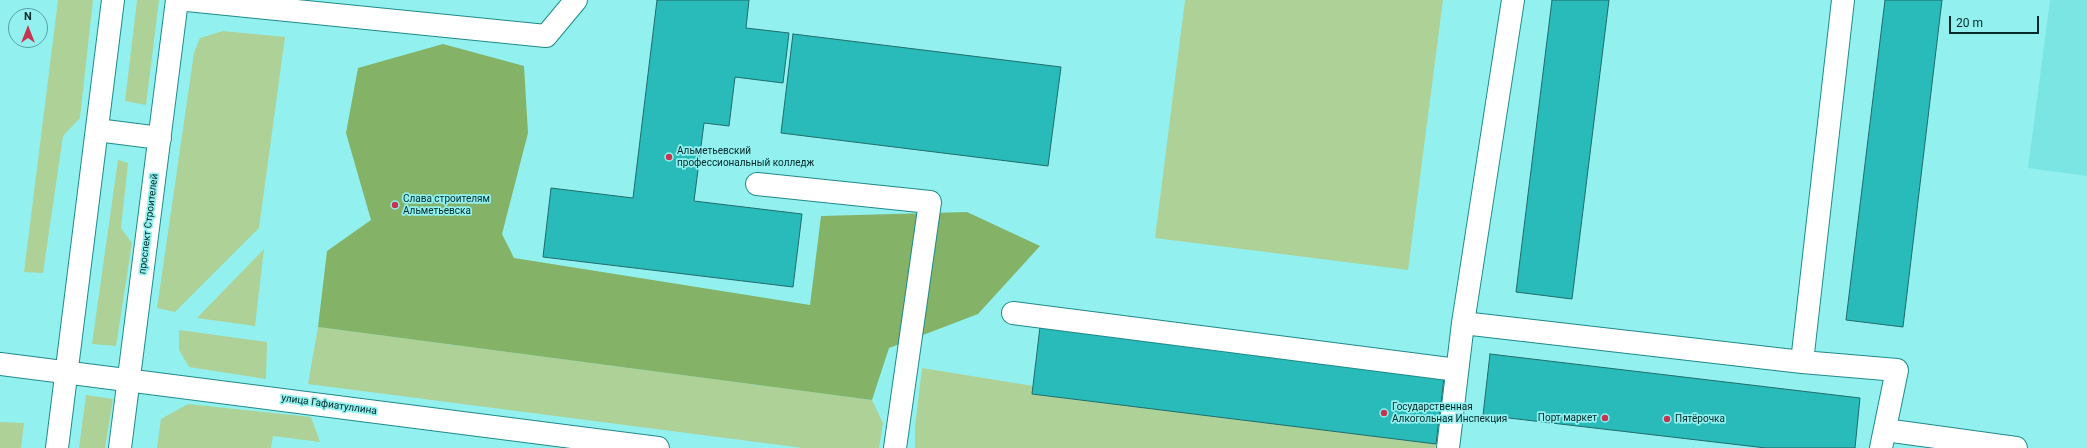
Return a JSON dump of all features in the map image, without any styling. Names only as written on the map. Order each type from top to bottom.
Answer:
[{"type":"street","points":[[57,448],[113,0]]},
{"type":"street","name":"проспект Строителей","points":[[120,448],[177,0]]},
{"type":"street","points":[[187,0],[546,36],[576,0]]},
{"type":"street","points":[[1448,448],[1463,323],[1513,0]]},
{"type":"street","points":[[1802,362],[1843,0]]},
{"type":"street","points":[[97,130],[160,138]]},
{"type":"street","points":[[757,184],[930,202],[895,448]]},
{"type":"street","points":[[1013,313],[1457,370]]},
{"type":"street","points":[[1463,323],[1802,362],[1897,370],[1883,439],[2016,448]]},
{"type":"street","name":"улица Гафиатуллина","points":[[0,364],[658,448]]},
{"type":"shaded area","points":[[2050,0],[2087,0],[2087,176],[2028,168]]},
{"type":"green space","points":[[58,0],[93,0],[80,118],[63,136],[43,273],[24,272]]},
{"type":"green space","points":[[137,0],[159,0],[146,105],[125,101]]},
{"type":"green space","points":[[1185,0],[1443,0],[1408,270],[1155,238]]},
{"type":"green space","points":[[223,31],[285,37],[259,228],[175,312],[157,308],[194,53],[200,38]]},
{"type":"green space","points":[[443,44],[524,66],[528,133],[502,234],[514,258],[810,305],[821,216],[967,212],[1040,246],[978,314],[889,348],[872,400],[318,327],[327,251],[371,220],[346,133],[358,68]]},
{"type":"green space","points":[[118,160],[128,163],[121,228],[132,243],[116,346],[92,344]]},
{"type":"green space","points":[[264,249],[255,326],[197,318]]},
{"type":"green space","points":[[318,327],[872,400],[883,423],[879,448],[803,448],[308,384]]},
{"type":"green space","points":[[179,330],[267,342],[266,379],[189,367],[179,350]]},
{"type":"green space","points":[[922,368],[1033,386],[1032,394],[1436,444],[1435,448],[915,448],[915,427]]},
{"type":"green space","points":[[86,395],[113,399],[105,448],[79,448]]},
{"type":"green space","points":[[188,404],[311,417],[320,442],[273,436],[271,448],[157,448],[161,419]]},
{"type":"green space","points":[[0,422],[24,423],[21,448],[0,448]]},
{"type":"building","name":"Альметьевский профессиональный колледж","points":[[657,0],[749,0],[746,28],[789,33],[783,83],[735,77],[729,126],[704,123],[694,201],[802,214],[793,287],[543,257],[551,188],[633,198]]},
{"type":"building","points":[[1552,0],[1609,0],[1572,299],[1516,292]]},
{"type":"building","points":[[1885,0],[1942,0],[1903,327],[1846,320]]},
{"type":"building","points":[[793,34],[1061,67],[1048,166],[781,133]]},
{"type":"building","points":[[1040,327],[1444,378],[1436,444],[1032,394]]},
{"type":"building","points":[[1490,354],[1860,398],[1855,448],[1766,448],[1483,415]]},
{"type":"place","name":"Альметьевский профессиональный колледж","points":[[669,157]]},
{"type":"place","name":"Слава строителям Альметьевска","points":[[395,205]]},
{"type":"place","name":"Государственная Алкогольная Инспекция","points":[[1384,413]]},
{"type":"place","name":"Порт маркет","points":[[1605,418]]},
{"type":"place","name":"Пятёрочка","points":[[1667,419]]}]
